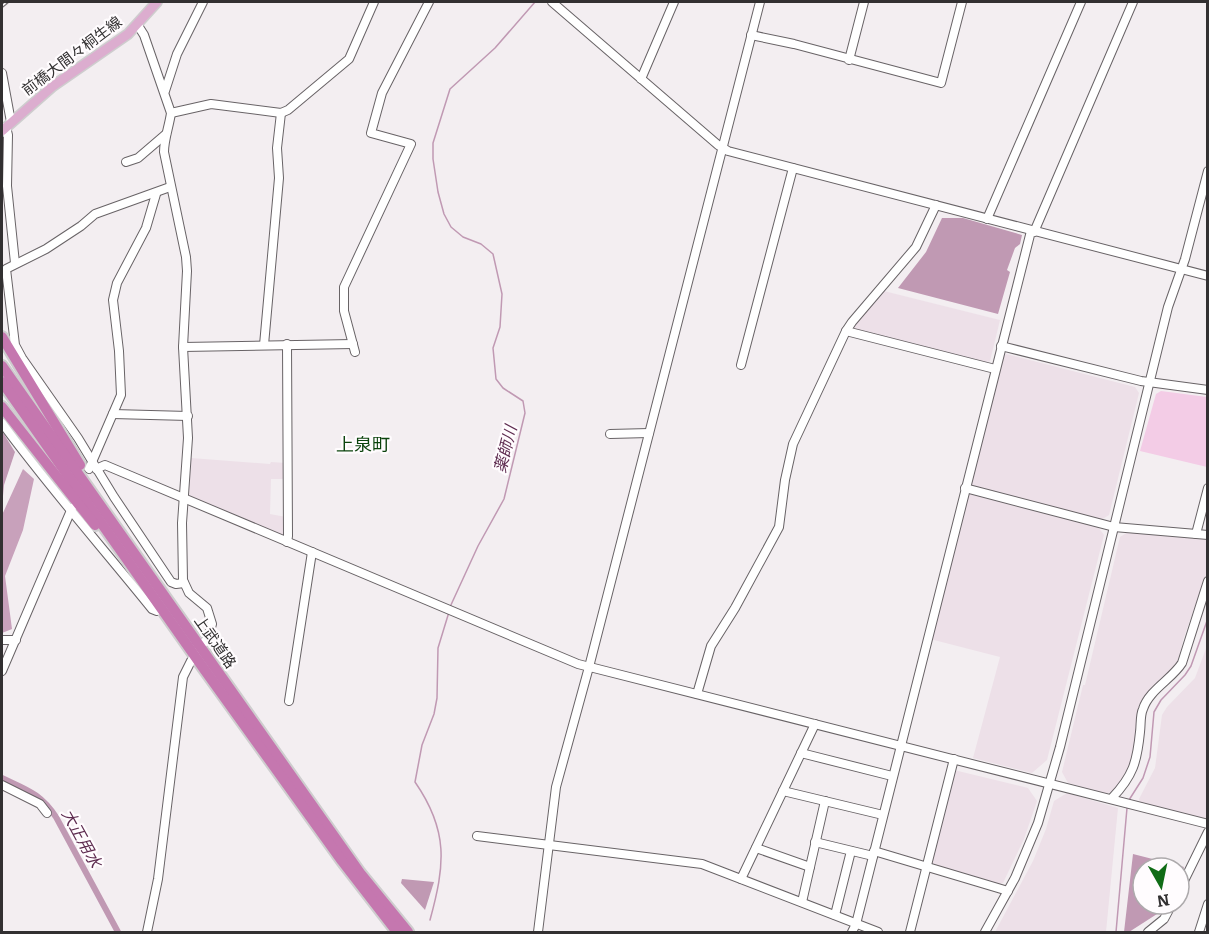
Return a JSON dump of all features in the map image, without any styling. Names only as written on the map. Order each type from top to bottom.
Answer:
[{"type":"highway","points":[[2,337],[82,468],[129,538],[144,575]]},
{"type":"highway","name":"上武道路","points":[[2,366],[342,861],[397,933]]},
{"type":"highway","name":"上武道路","points":[[2,382],[144,575],[161,609],[197,652],[360,873],[408,933]]},
{"type":"highway","points":[[2,407],[124,563],[144,575]]},
{"type":"main road","name":"前橋大間々桐生線","points":[[6,127],[52,86],[117,42],[157,2]]},
{"type":"street","points":[[165,91],[177,54],[202,2]]},
{"type":"street","points":[[171,113],[211,104],[281,113],[288,110],[349,59],[374,2]]},
{"type":"street","points":[[355,352],[344,311],[344,287],[411,144],[371,134],[382,93],[429,2]]},
{"type":"street","points":[[552,2],[723,149],[1208,276]]},
{"type":"street","points":[[641,79],[674,2]]},
{"type":"street","points":[[538,933],[556,786],[589,667],[760,2]]},
{"type":"street","points":[[849,60],[864,2]]},
{"type":"street","points":[[751,35],[795,44],[941,83],[962,2]]},
{"type":"street","points":[[987,219],[1081,2]]},
{"type":"street","points":[[852,933],[1032,231],[1133,2]]},
{"type":"street","points":[[137,24],[144,35],[171,113],[164,152],[187,265],[183,347],[188,416],[183,499],[184,583],[189,593],[207,608],[212,619],[211,633],[183,677],[158,879],[147,933]]},
{"type":"street","points":[[2,73],[8,135],[7,186],[15,263]]},
{"type":"street","points":[[264,345],[279,178],[277,148],[281,113]]},
{"type":"street","points":[[126,162],[138,158],[167,133]]},
{"type":"street","points":[[741,365],[793,168]]},
{"type":"street","points":[[985,933],[1008,891],[1038,823],[1050,782],[1168,307],[1182,269],[1208,171]]},
{"type":"street","points":[[170,187],[156,194],[95,214],[46,249],[6,269],[15,345],[92,466],[171,582],[184,583]]},
{"type":"street","points":[[92,466],[121,395],[120,351],[113,300],[117,283],[146,228],[156,194]]},
{"type":"street","points":[[697,694],[711,646],[735,608],[779,527],[785,480],[793,444],[846,331],[916,247],[936,205]]},
{"type":"street","points":[[846,331],[995,369]]},
{"type":"street","points":[[287,344],[287,542]]},
{"type":"street","points":[[183,347],[353,344]]},
{"type":"street","points":[[1001,346],[1150,383],[1208,390]]},
{"type":"street","points":[[112,414],[188,416]]},
{"type":"street","points":[[2,423],[152,609],[161,609]]},
{"type":"street","points":[[610,434],[649,433]]},
{"type":"street","points":[[92,466],[105,465],[589,667],[1050,782],[1208,824]]},
{"type":"street","points":[[965,488],[1114,527],[1208,535]]},
{"type":"street","points":[[1196,534],[1208,488]]},
{"type":"street","points":[[2,671],[72,508]]},
{"type":"street","points":[[289,701],[312,552]]},
{"type":"street","points":[[1112,798],[1128,781],[1137,757],[1142,709],[1148,699],[1177,671],[1182,663],[1208,581]]},
{"type":"street","points":[[2,640],[16,639]]},
{"type":"street","points":[[741,879],[815,724]]},
{"type":"street","points":[[801,753],[892,776]]},
{"type":"street","points":[[910,933],[954,759]]},
{"type":"street","points":[[2,785],[40,804],[47,813]]},
{"type":"street","points":[[783,791],[883,815]]},
{"type":"street","points":[[802,902],[825,801]]},
{"type":"street","points":[[1191,867],[1208,832]]},
{"type":"street","points":[[477,836],[702,864],[878,933]]},
{"type":"street","points":[[815,842],[927,867],[1008,891]]},
{"type":"street","points":[[756,848],[810,867]]},
{"type":"street","points":[[835,915],[851,851]]},
{"type":"street","points":[[1199,933],[1205,924],[1208,904]]},
{"type":"street","points":[[1148,933],[1166,916]]},
{"type":"shaded area","points":[[942,218],[963,218],[1022,235],[1007,270],[1010,272],[998,314],[898,288],[926,252]]},
{"type":"shaded area","points":[[884,291],[1000,320],[990,361],[986,362],[855,330],[853,326]]},
{"type":"shaded area","points":[[1006,354],[1135,387],[1139,393],[1109,515],[1101,520],[973,486],[970,482],[1002,357]]},
{"type":"shaded area","points":[[1161,391],[1207,397],[1207,467],[1140,451],[1156,394]]},
{"type":"shaded area","points":[[2,431],[15,452],[4,485],[2,507]]},
{"type":"shaded area","points":[[191,458],[270,464],[271,462],[286,463],[287,479],[271,479],[270,514],[286,517],[287,538],[189,498]]},
{"type":"shaded area","points":[[23,469],[34,479],[23,530],[5,576],[12,629],[2,633],[2,515]]},
{"type":"shaded area","points":[[970,494],[1098,527],[1104,535],[1047,760],[1032,773],[973,758],[1000,657],[930,639],[966,497]]},
{"type":"shaded area","points":[[1128,532],[1207,539],[1207,572],[1179,658],[1141,703],[1137,713],[1134,753],[1124,779],[1107,794],[1068,783],[1062,772],[1120,537]]},
{"type":"shaded area","points":[[1207,646],[1207,819],[1140,802],[1139,799],[1155,768],[1162,715],[1195,678]]},
{"type":"shaded area","points":[[954,770],[1028,788],[1037,801],[1024,839],[1003,883],[999,884],[934,865],[932,861]]},
{"type":"shaded area","points":[[1067,793],[1118,808],[1106,932],[995,932],[1033,861],[1054,801]]},
{"type":"shaded area","points":[[1131,871],[1131,916],[1154,916],[1129,932],[1124,932]]},
{"type":"shaded area","points":[[402,879],[434,882],[425,910],[401,883]]},
{"type":"waterway","name":"薬師川","points":[[450,607],[478,546],[504,499],[525,413],[523,401],[503,388],[496,379],[493,348],[500,327],[502,294],[493,254],[481,244],[463,237],[451,227],[444,214],[438,192],[433,143],[450,89],[495,48],[535,2]]},
{"type":"waterway","name":"薬師川","points":[[430,920],[439,882],[441,849],[434,816],[415,782],[422,745],[434,714],[437,698],[438,648],[449,612]]},
{"type":"waterway","points":[[1129,800],[1143,778],[1150,757],[1154,712],[1161,700],[1191,666],[1208,618]]},
{"type":"waterway","name":"大正用水","points":[[2,778],[32,793],[50,809],[118,932]]},
{"type":"waterway","points":[[1116,932],[1127,808]]},
{"type":"railway","points":[[2,6],[7,2]]},
{"type":"district","name":"上泉町","points":[[363,445]]}]
